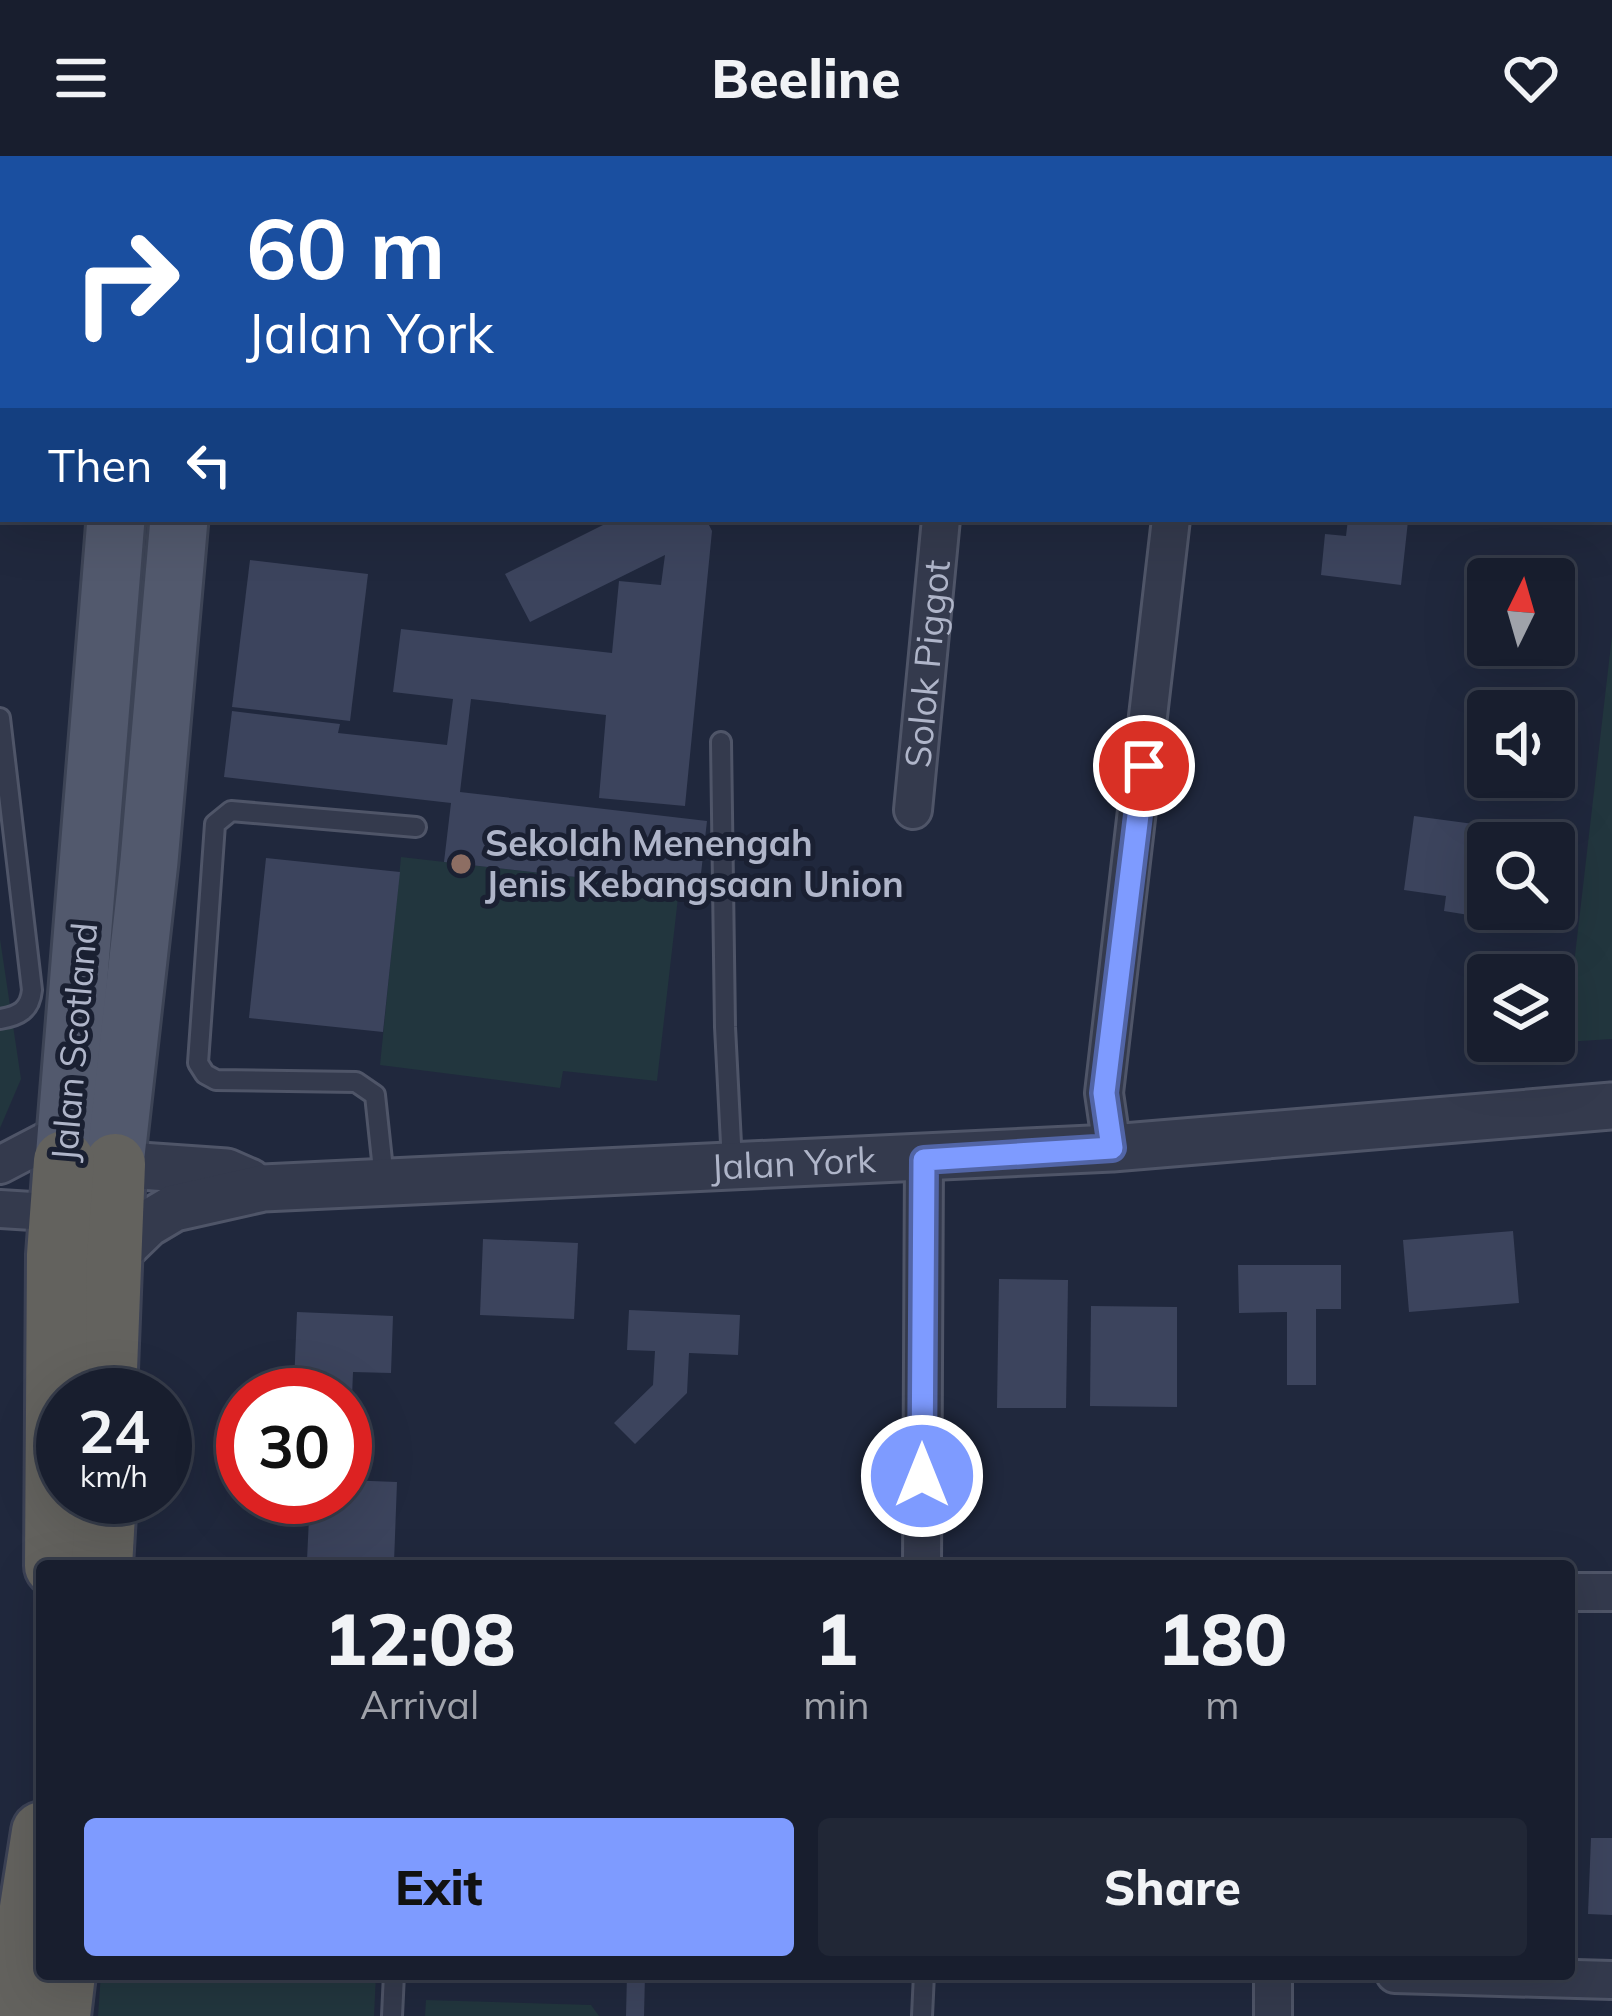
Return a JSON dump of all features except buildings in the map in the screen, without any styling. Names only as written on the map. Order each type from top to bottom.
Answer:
[{"type":"highway","name":"Jalan Scotland","points":[[87,1191],[103,1368]]},
{"type":"highway","name":"Jalan Scotland","points":[[56,1560],[87,1191]]},
{"type":"highway","points":[[102,1560],[104,1524]]},
{"type":"highway","points":[[13,2016],[36,1870]]},
{"type":"highway","points":[[60,2016],[64,1980]]},
{"type":"main road","name":"Jalan Scotland","points":[[87,1191],[116,522]]},
{"type":"main road","name":"Jalan Scotland","points":[[87,1191],[149,861],[179,522]]},
{"type":"street","name":"Solok Piggot","points":[[913,810],[941,522]]},
{"type":"street","points":[[1112,1148],[1104,1093],[1171,522]]},
{"type":"street","name":"Jalan York","points":[[87,1191],[147,1224],[174,1208],[263,1188],[924,1160],[1612,1106]]},
{"type":"street","points":[[922,1560],[924,1160]]},
{"type":"street","points":[[0,1166],[87,1191]]},
{"type":"street","name":"Jalan York","points":[[87,1191],[226,1172],[263,1188]]},
{"type":"street","points":[[0,1209],[87,1191]]},
{"type":"street","points":[[1575,1592],[1612,1592]]},
{"type":"street","points":[[1575,1979],[1612,1980]]},
{"type":"street","points":[[1273,1980],[1274,2016]]},
{"type":"lane","points":[[0,718],[32,990],[27,1007],[0,1018]]},
{"type":"lane","points":[[722,742],[725,1045],[732,1165]]},
{"type":"lane","points":[[385,1182],[375,1095],[368,1087],[356,1082],[216,1080],[198,1063],[214,824],[232,811],[416,827]]},
{"type":"lane","points":[[392,2016],[394,1980]]},
{"type":"lane","points":[[922,2016],[924,1980]]},
{"type":"shaded area","points":[[1612,636],[1612,1039],[1575,1041],[1575,956]]},
{"type":"shaded area","points":[[401,857],[679,889],[657,1081],[563,1071],[560,1088],[380,1065]]},
{"type":"shaded area","points":[[0,939],[21,1079],[0,1128]]},
{"type":"shaded area","points":[[101,1980],[376,1980],[374,2016],[98,2016]]},
{"type":"shaded area","points":[[426,2000],[591,2005],[599,2016],[425,2016]]},
{"type":"place","name":"Sekolah Menengah Jenis Kebangsaan Union","points":[[461,864]]},
{"type":"route","points":[[922,1476],[924,1160],[1112,1148],[1104,1093],[1144,766]]}]
